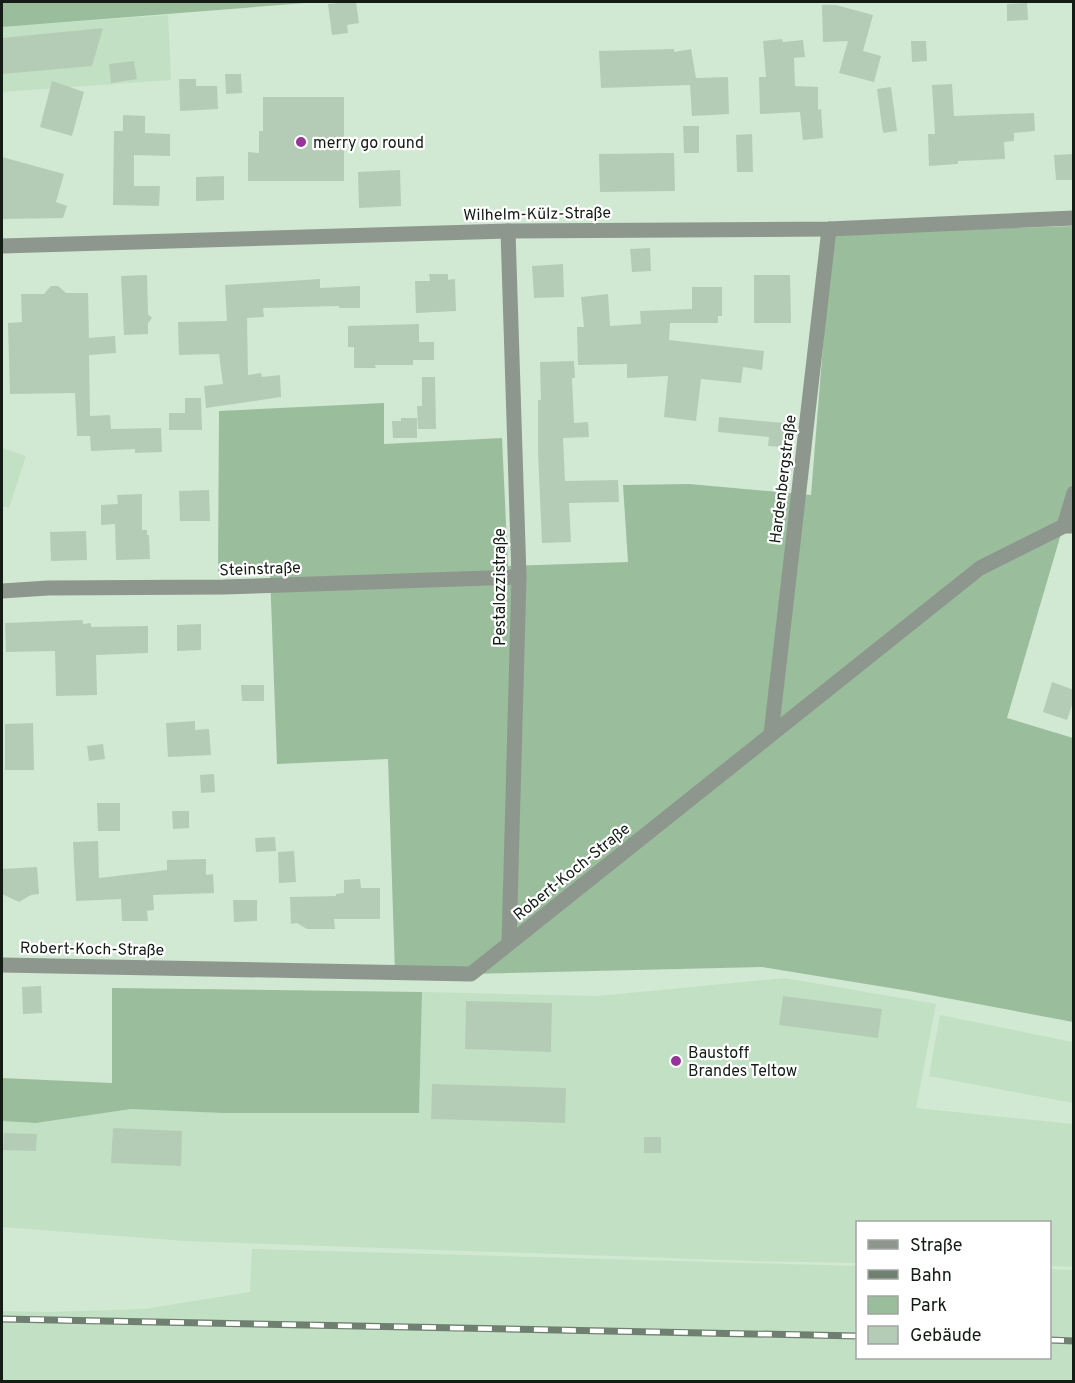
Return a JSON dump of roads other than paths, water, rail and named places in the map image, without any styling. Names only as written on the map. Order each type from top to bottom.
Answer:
[{"type":"street","name":"Wilhelm-Külz-Straße","points":[[2,246],[508,231],[829,229],[1074,218]]},
{"type":"street","name":"Hardenbergstraße","points":[[771,734],[829,229]]},
{"type":"street","name":"Pestalozzistraße","points":[[508,231],[519,577],[509,943]]},
{"type":"street","points":[[1069,526],[1074,493]]},
{"type":"street","name":"Robert-Koch-Straße","points":[[2,964],[471,974],[980,568],[1069,526]]},
{"type":"street","name":"Steinstraße","points":[[2,591],[48,588],[224,587],[519,577]]},
{"type":"railway","points":[[2,1319],[856,1336]]},
{"type":"railway","points":[[1051,1340],[1074,1341]]},
{"type":"place","name":"merry go round","points":[[301,142]]},
{"type":"place","name":"Baustoff Brandes Teltow","points":[[676,1061]]}]
